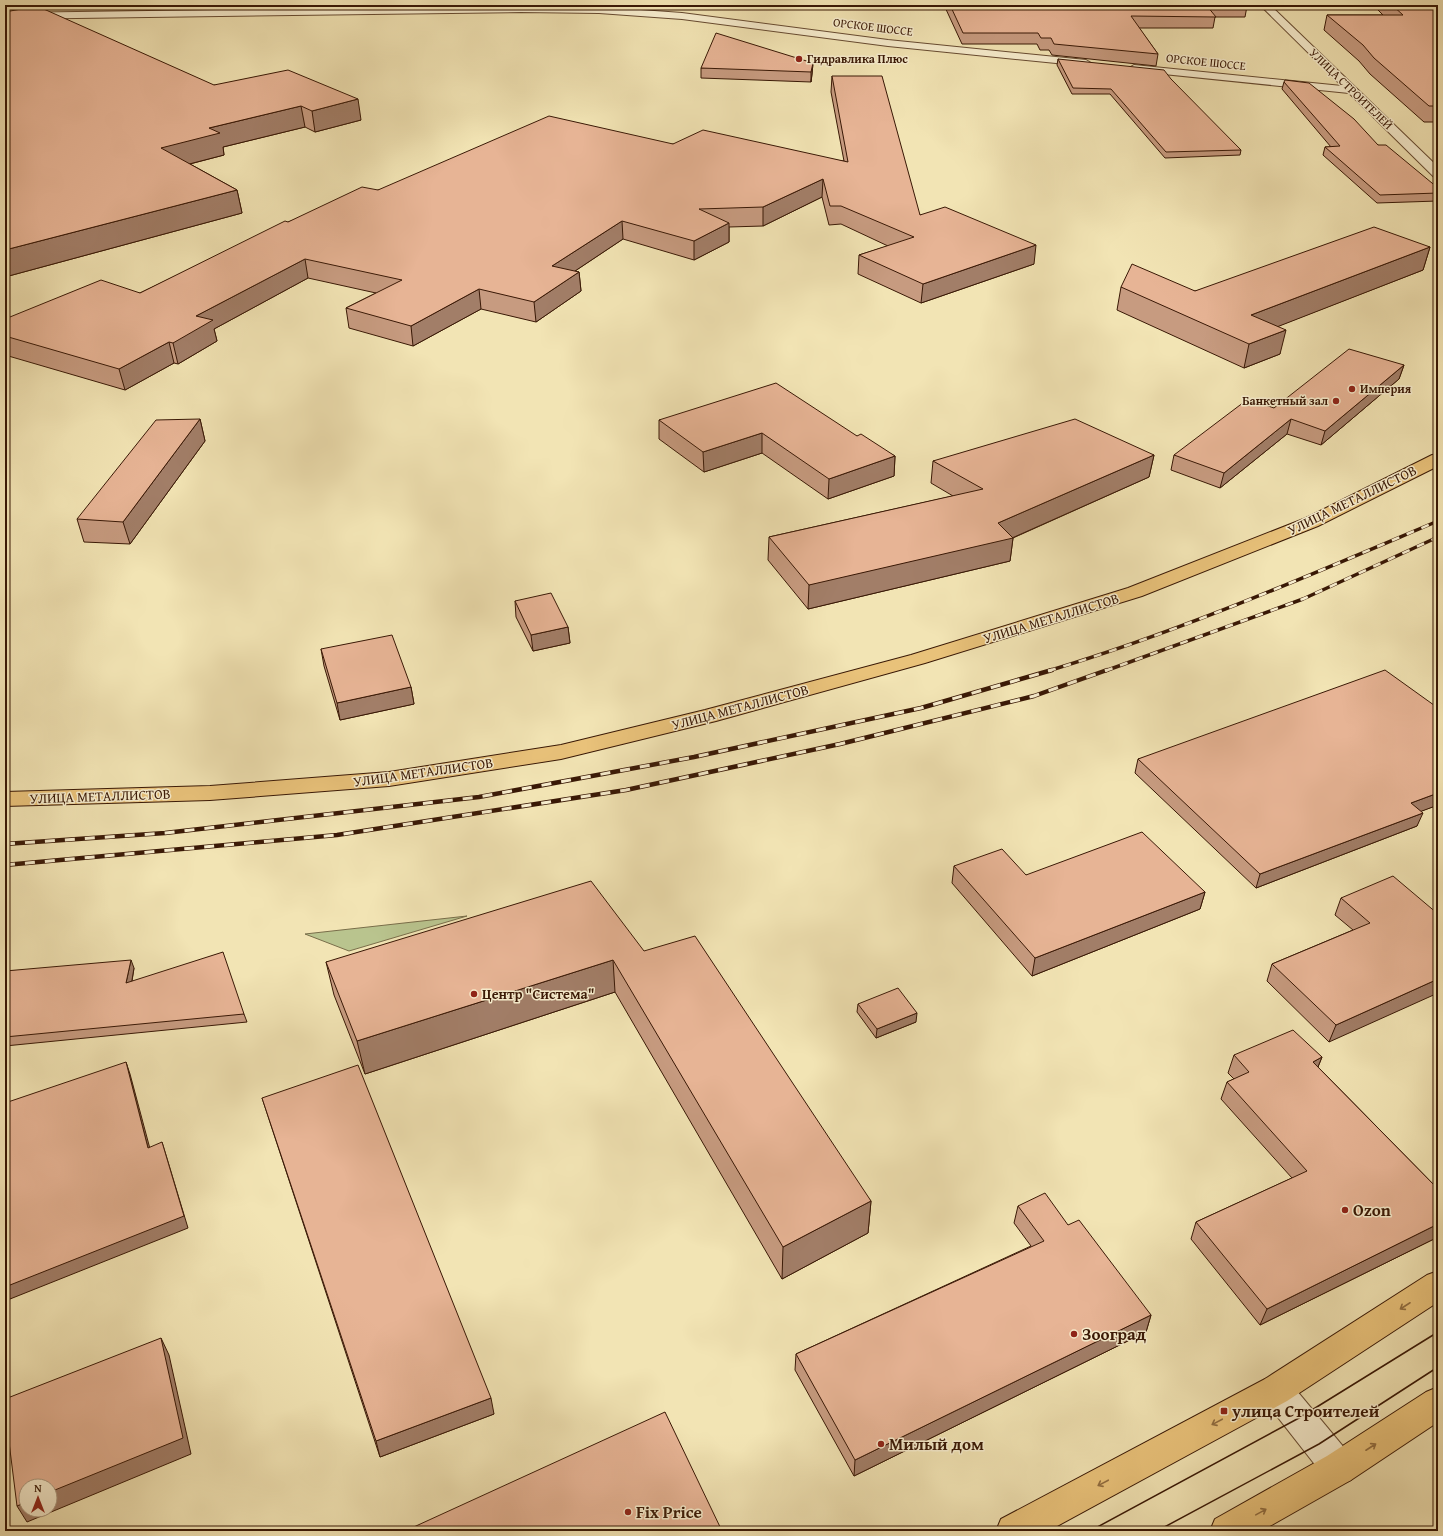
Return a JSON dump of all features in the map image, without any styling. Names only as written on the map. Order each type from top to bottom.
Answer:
[{"type":"main road","name":"УЛИЦА МЕТАЛЛИСТОВ","points":[[5,799],[210,793],[390,779],[568,750],[709,716],[918,659],[1135,592],[1312,522],[1438,459]]},
{"type":"main road","points":[[1013,1531],[1276,1390],[1438,1285]]},
{"type":"main road","points":[[1226,1531],[1339,1468],[1438,1403]]},
{"type":"street","name":"УЛИЦА СТРОИТЕЛЕЙ","points":[[1265,5],[1438,174]]},
{"type":"street","name":"ОРСКОЕ ШОССЕ","points":[[5,16],[521,9],[599,10],[682,16],[888,43],[1092,64]]},
{"type":"street","name":"ОРСКОЕ ШОССЕ","points":[[1124,67],[1352,90]]},
{"type":"street","points":[[1276,1390],[1339,1468]]},
{"type":"green space","points":[[467,916],[349,951],[305,934]]},
{"type":"building","points":[[950,5],[1247,6],[1207,6],[1216,17],[1131,16],[1158,54],[1054,44],[1051,38],[1041,38],[1038,33],[963,33]]},
{"type":"building","points":[[1392,5],[1438,5],[1438,106],[1429,106],[1374,58],[1363,45],[1327,15],[1403,15]]},
{"type":"building","points":[[37,6],[214,85],[288,70],[358,99],[312,111],[301,106],[209,128],[220,133],[161,148],[237,190],[5,250],[5,12]]},
{"type":"building","points":[[716,33],[813,63],[811,72],[701,68]]},
{"type":"building","points":[[1058,59],[1164,70],[1241,150],[1166,152],[1111,89],[1073,88]]},
{"type":"building","points":[[832,76],[882,76],[920,215],[945,207],[1036,245],[923,284],[859,255],[914,237],[841,206],[830,206],[823,179],[763,207],[699,209],[729,223],[694,241],[622,221],[552,266],[579,272],[534,302],[479,289],[411,326],[346,308],[402,280],[305,259],[196,316],[213,320],[173,343],[169,342],[119,369],[5,336],[5,319],[101,280],[140,293],[285,221],[288,222],[362,187],[378,190],[549,116],[673,144],[703,130],[848,162]]},
{"type":"building","points":[[1285,80],[1309,83],[1354,119],[1378,145],[1386,145],[1438,188],[1438,193],[1380,195],[1325,147],[1340,146],[1284,82]]},
{"type":"building","points":[[1374,227],[1430,247],[1251,315],[1286,330],[1249,344],[1121,287],[1132,264],[1195,291]]},
{"type":"building","points":[[1349,349],[1404,365],[1325,431],[1291,419],[1224,473],[1174,455],[1248,399],[1274,408]]},
{"type":"building","points":[[776,383],[857,436],[861,434],[895,456],[829,479],[762,433],[703,452],[659,420]]},
{"type":"building","points":[[200,419],[123,522],[77,519],[156,420]]},
{"type":"building","points":[[1075,419],[1154,455],[998,523],[1013,538],[809,585],[769,537],[983,489],[933,461]]},
{"type":"building","points":[[551,593],[568,627],[531,635],[515,601]]},
{"type":"building","points":[[392,635],[411,687],[337,703],[321,649]]},
{"type":"building","points":[[1385,670],[1438,708],[1438,793],[1411,803],[1423,813],[1260,874],[1138,759]]},
{"type":"building","points":[[1142,832],[1205,892],[1035,958],[954,866],[1002,849],[1026,875]]},
{"type":"building","points":[[1393,876],[1438,914],[1438,979],[1336,1025],[1272,964],[1370,923],[1341,898]]},
{"type":"building","points":[[591,881],[644,951],[695,936],[871,1201],[783,1247],[613,960],[357,1041],[326,962]]},
{"type":"building","points":[[223,952],[244,1014],[5,1037],[5,971],[131,960],[126,983]]},
{"type":"building","points":[[898,988],[917,1013],[877,1029],[858,1004]]},
{"type":"building","points":[[1293,1030],[1322,1057],[1313,1062],[1438,1189],[1438,1224],[1267,1309],[1196,1222],[1307,1171],[1227,1082],[1249,1072],[1234,1055]]},
{"type":"building","points":[[126,1062],[148,1148],[162,1142],[184,1216],[5,1287],[5,1103]]},
{"type":"building","points":[[358,1065],[491,1398],[376,1441],[262,1098]]},
{"type":"building","points":[[1045,1193],[1068,1225],[1079,1220],[1151,1315],[855,1460],[796,1354],[1044,1241],[1018,1206]]},
{"type":"building","points":[[161,1338],[183,1438],[58,1489],[58,1478],[18,1478],[17,1506],[5,1410],[5,1399]]},
{"type":"building","points":[[665,1412],[722,1531],[405,1531]]},
{"type":"tram line","points":[[1090,1531],[1299,1418],[1438,1332]]},
{"type":"tram line","points":[[1157,1531],[1319,1444],[1438,1367]]},
{"type":"railway","points":[[1048,671],[1197,620],[1294,582],[1438,521]]},
{"type":"railway","points":[[1105,671],[1303,599],[1438,537]]},
{"type":"railway","points":[[5,844],[165,833],[479,797],[694,757],[921,708],[1052,670]]},
{"type":"railway","points":[[5,865],[337,835],[626,790],[840,744],[1034,696],[1107,670]]},
{"type":"place","name":"Гидравлика Плюс","points":[[799,59]]},
{"type":"place","name":"Империя","points":[[1352,389]]},
{"type":"place","name":"Банкетный зал","points":[[1336,401]]},
{"type":"place","name":"Центр \"Система\"","points":[[474,994]]},
{"type":"place","name":"Ozon","points":[[1345,1210]]},
{"type":"place","name":"Зооград","points":[[1074,1334]]},
{"type":"place","name":"улица Строителей","points":[[1224,1411]]},
{"type":"place","name":"Милый дом","points":[[881,1444]]},
{"type":"place","name":"Fix Price","points":[[628,1512]]}]
